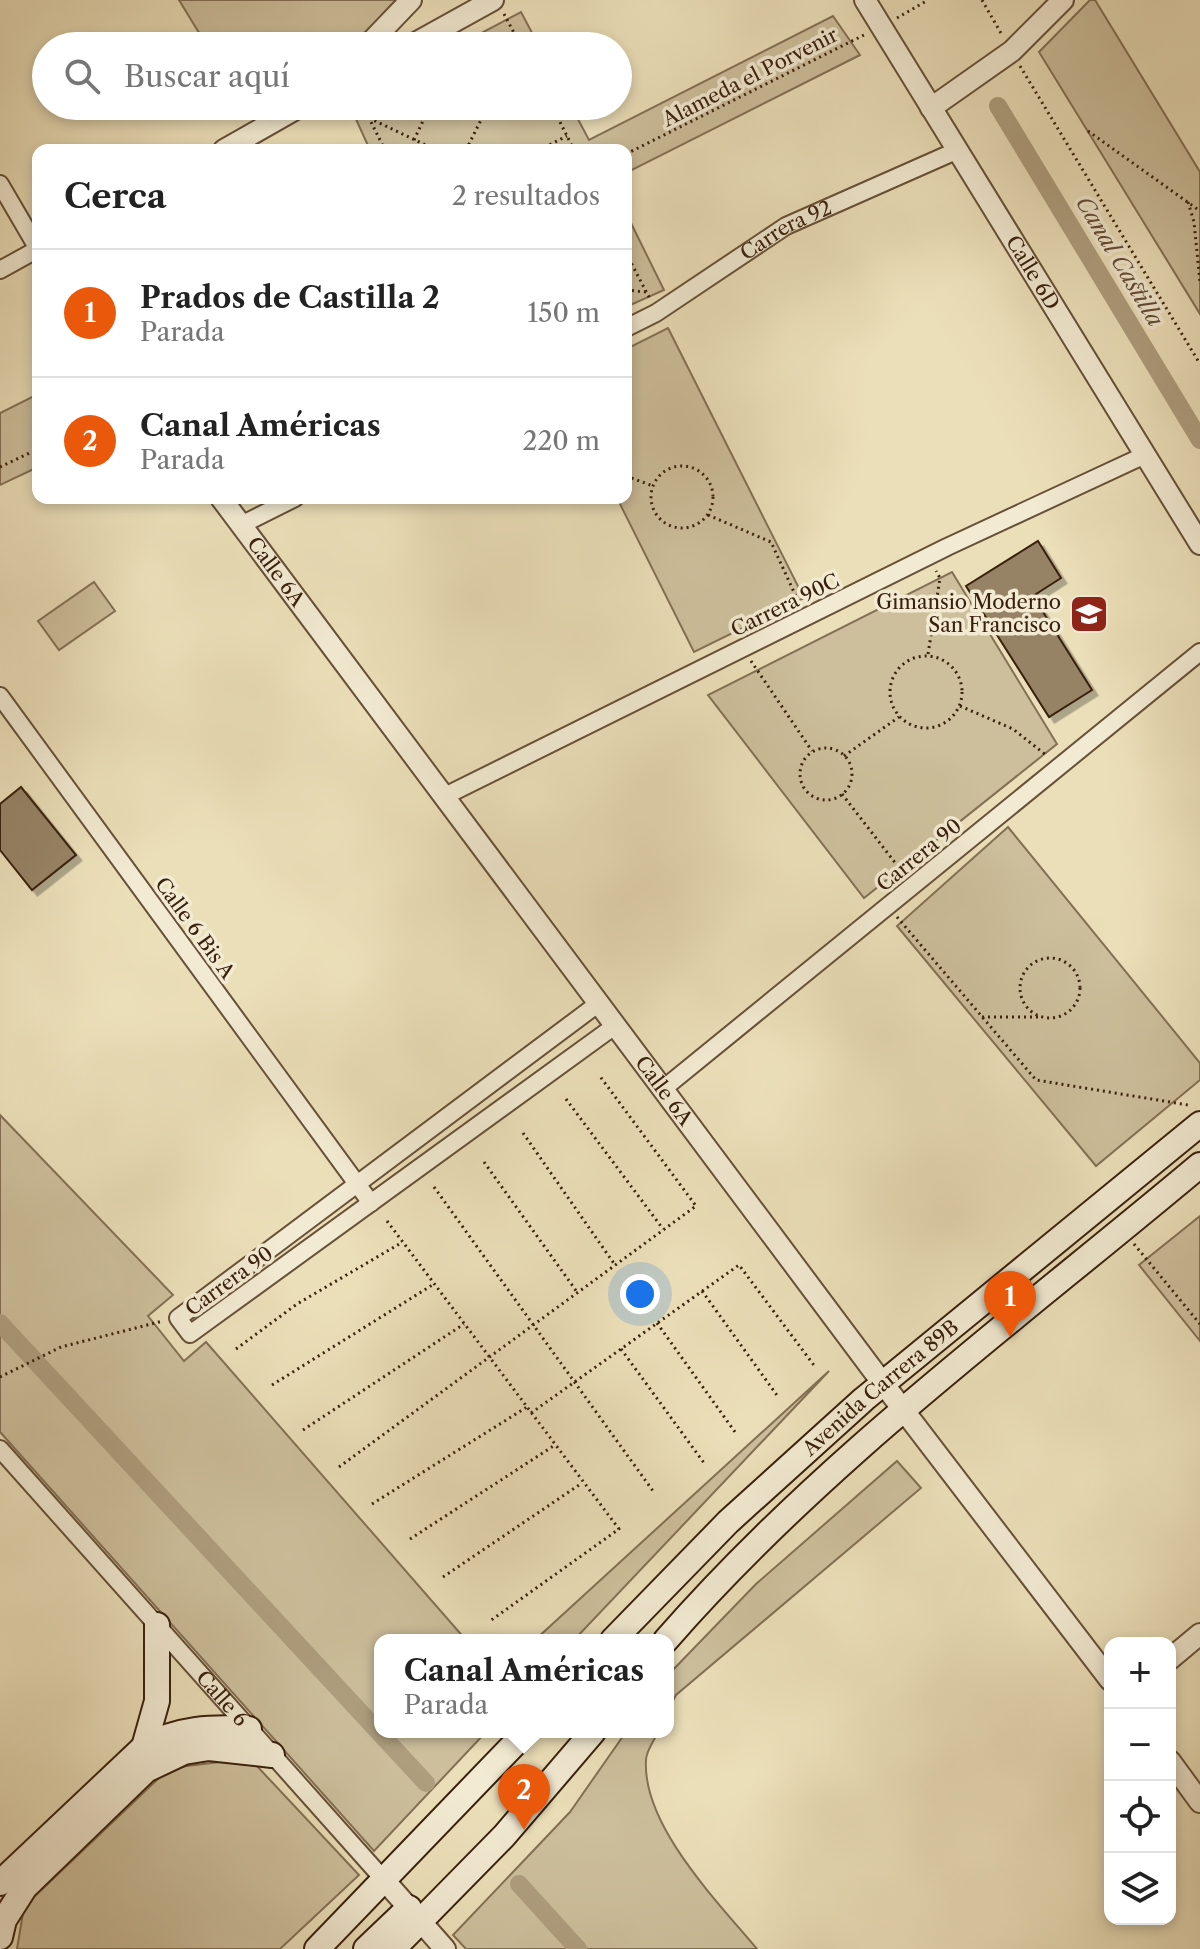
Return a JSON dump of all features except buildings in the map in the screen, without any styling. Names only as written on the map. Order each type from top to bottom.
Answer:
[{"type":"main road","name":"Avenida Carrera 89B","points":[[619,1634],[728,1522],[883,1383],[1194,1114]]},
{"type":"main road","name":"Avenida Carrera 89B","points":[[672,1634],[784,1515],[1200,1165]]},
{"type":"main road","points":[[144,1747],[157,1701],[157,1625]]},
{"type":"main road","points":[[0,1883],[144,1747],[170,1733],[191,1729],[249,1729]]},
{"type":"main road","points":[[317,1949],[520,1738]]},
{"type":"main road","points":[[366,1949],[415,1915],[554,1781],[588,1738]]},
{"type":"main road","points":[[0,1937],[8,1912],[25,1887],[146,1770],[184,1752],[209,1748],[272,1755]]},
{"type":"main road","points":[[393,1949],[415,1915]]},
{"type":"street","points":[[380,32],[411,0]]},
{"type":"street","name":"Calle 6D","points":[[865,0],[1200,544]]},
{"type":"street","points":[[931,108],[1012,51],[1063,0]]},
{"type":"street","points":[[442,32],[499,7]]},
{"type":"street","points":[[234,144],[276,120]]},
{"type":"street","name":"Carrera 92","points":[[632,325],[656,313],[786,226],[958,150]]},
{"type":"street","points":[[0,184],[32,239]]},
{"type":"street","points":[[0,270],[32,252]]},
{"type":"street","name":"Carrera 90C","points":[[445,796],[929,556],[1145,455]]},
{"type":"street","name":"Calle 6A","points":[[226,504],[904,1411],[1104,1672]]},
{"type":"street","points":[[243,524],[283,504]]},
{"type":"street","name":"Carrera 90","points":[[663,1089],[1200,652]]},
{"type":"street","name":"Calle 6 Bis A","points":[[0,696],[371,1203]]},
{"type":"street","name":"Carrera 90","points":[[599,1003],[178,1318],[190,1334],[616,1025]]},
{"type":"street","name":"Calle 6","points":[[0,1450],[445,1949]]},
{"type":"street","points":[[1176,1654],[1200,1634]]},
{"type":"street","points":[[1176,1769],[1200,1802]]},
{"type":"path","name":"Alameda el Porvenir","points":[[632,151],[882,27],[928,0]]},
{"type":"path","points":[[982,0],[1200,364]]},
{"type":"path","points":[[499,7],[513,32]]},
{"type":"path","points":[[370,120],[382,144]]},
{"type":"path","points":[[373,120],[423,144]]},
{"type":"path","points":[[414,140],[423,120]]},
{"type":"path","points":[[469,144],[481,120]]},
{"type":"path","points":[[559,120],[571,144]]},
{"type":"path","points":[[1088,131],[1200,211]]},
{"type":"path","points":[[551,144],[567,136]]},
{"type":"path","points":[[1188,202],[1194,222],[1200,282]]},
{"type":"path","points":[[632,265],[656,313]]},
{"type":"path","points":[[632,291],[646,292]]},
{"type":"path","points":[[0,467],[32,452]]},
{"type":"path","points":[[687,466],[697,470],[705,476],[713,495],[708,515],[692,527],[672,527],[663,522],[652,505],[653,486],[667,470],[687,466]]},
{"type":"path","points":[[632,478],[653,486]]},
{"type":"path","points":[[708,515],[771,542],[805,617]]},
{"type":"path","points":[[928,654],[940,578],[929,556]]},
{"type":"path","points":[[742,648],[812,752]]},
{"type":"path","points":[[928,654],[949,664],[957,672],[963,695],[960,706],[953,716],[933,728],[909,724],[892,707],[891,683],[904,662],[928,654]]},
{"type":"path","points":[[960,706],[1013,729],[1045,754],[1056,770]]},
{"type":"path","points":[[844,756],[899,717]]},
{"type":"path","points":[[829,748],[844,756],[849,763],[851,779],[842,794],[818,798],[805,789],[802,765],[812,752],[829,748]]},
{"type":"path","points":[[842,794],[912,886]]},
{"type":"path","points":[[894,913],[1036,1080],[1194,1114]]},
{"type":"path","points":[[982,1017],[1046,1017],[1065,1013],[1078,999],[1080,989],[1074,971],[1058,959],[1038,960],[1030,965],[1020,982],[1023,1001],[1029,1009],[1046,1017]]},
{"type":"path","points":[[339,1467],[696,1206],[599,1075]]},
{"type":"path","points":[[566,1099],[663,1229]]},
{"type":"path","points":[[523,1133],[615,1265]]},
{"type":"path","points":[[484,1162],[577,1292]]},
{"type":"path","points":[[434,1187],[653,1491]]},
{"type":"path","points":[[387,1221],[619,1529],[490,1621]]},
{"type":"path","points":[[236,1349],[297,1304],[403,1242]]},
{"type":"path","points":[[1134,1243],[1200,1324]]},
{"type":"path","points":[[531,1413],[739,1265],[816,1368]]},
{"type":"path","points":[[272,1385],[434,1284]]},
{"type":"path","points":[[702,1291],[779,1398]]},
{"type":"path","points":[[0,1377],[48,1353],[178,1318]]},
{"type":"path","points":[[657,1323],[735,1432]]},
{"type":"path","points":[[303,1430],[464,1324]]},
{"type":"path","points":[[621,1349],[704,1463]]},
{"type":"path","points":[[372,1504],[527,1407]]},
{"type":"path","points":[[410,1539],[555,1445]]},
{"type":"path","points":[[443,1577],[583,1482]]},
{"type":"shaded area","points":[[179,0],[402,0],[369,32],[198,32]]},
{"type":"shaded area","points":[[1090,0],[1095,0],[1200,172],[1200,314],[1039,52]]},
{"type":"shaded area","points":[[521,12],[532,32],[483,32]]},
{"type":"shaded area","points":[[833,16],[860,55],[632,170],[632,144],[367,144],[356,120],[578,120],[589,140]]},
{"type":"shaded area","points":[[632,225],[664,290],[632,304]]},
{"type":"shaded area","points":[[668,328],[804,598],[694,652],[620,504],[632,504],[632,346]]},
{"type":"shaded area","points":[[32,397],[32,470],[0,485],[0,413]]},
{"type":"shaded area","points":[[952,572],[1057,744],[864,898],[708,695]]},
{"type":"shaded area","points":[[94,582],[115,611],[59,650],[38,621]]},
{"type":"shaded area","points":[[1008,827],[1200,1063],[1200,1080],[1096,1166],[897,926]]},
{"type":"shaded area","points":[[0,1115],[173,1295],[148,1316],[184,1361],[206,1342],[461,1634],[374,1634],[374,1738],[480,1738],[374,1851],[0,1432]]},
{"type":"shaded area","points":[[1200,1216],[1200,1341],[1139,1265]]},
{"type":"shaded area","points":[[829,1371],[580,1634],[541,1634]]},
{"type":"shaded area","points":[[897,1461],[921,1488],[674,1699],[674,1669],[756,1584]]},
{"type":"shaded area","points":[[622,1738],[655,1738],[646,1760],[648,1785],[656,1810],[685,1861],[757,1949],[466,1949],[453,1935],[570,1812]]},
{"type":"shaded area","points":[[220,1762],[256,1765],[359,1875],[280,1949],[17,1949],[23,1913],[34,1897],[160,1777],[179,1767]]},
{"type":"waterway","name":"Canal Castilla","points":[[998,106],[1200,440]]},
{"type":"waterway","points":[[0,1323],[374,1727]]},
{"type":"waterway","points":[[384,1738],[426,1783]]},
{"type":"waterway","points":[[519,1884],[578,1949]]},
{"type":"place","name":"Gimansio Moderno San Francisco","points":[[1089,614]]},
{"type":"place","name":"Prados de Castilla 2","points":[[1010,1337]]},
{"type":"place","name":"Canal Américas","points":[[524,1830]]}]
